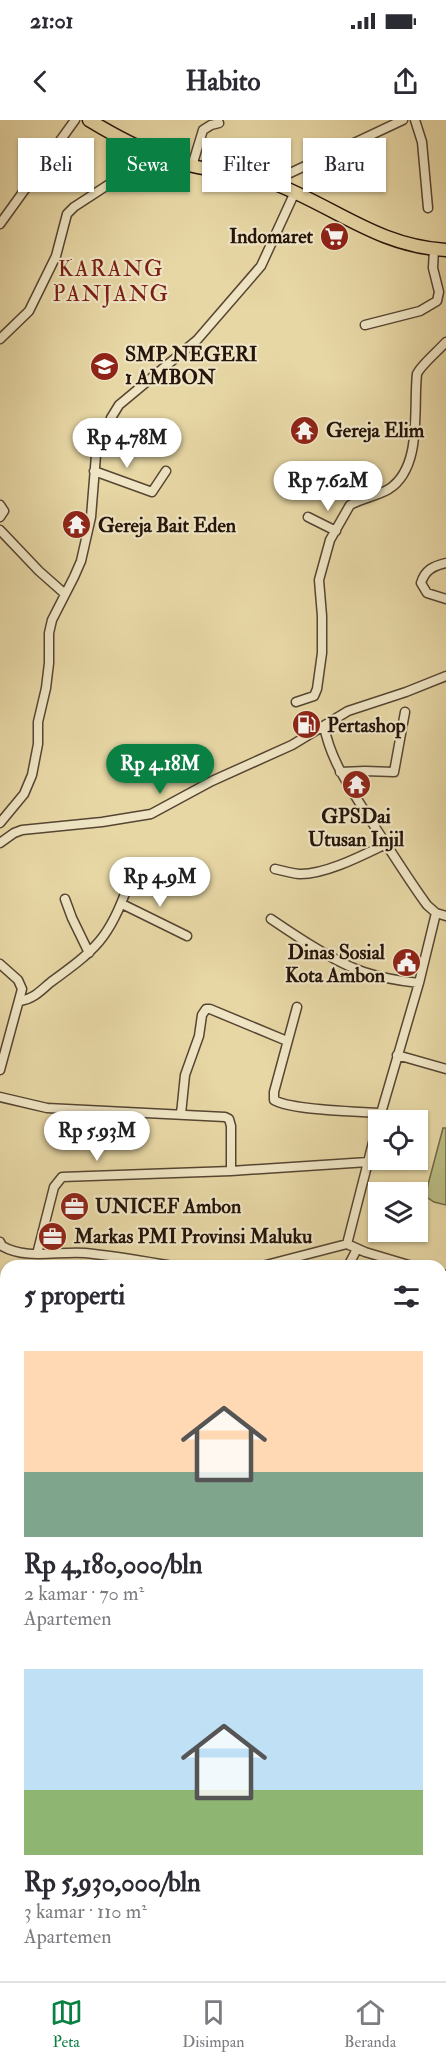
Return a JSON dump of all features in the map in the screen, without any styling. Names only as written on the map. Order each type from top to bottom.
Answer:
[{"type":"highway","points":[[90,120],[122,138]]},
{"type":"highway","points":[[192,166],[202,168]]},
{"type":"highway","points":[[291,191],[381,236],[397,242],[440,249]]},
{"type":"street","points":[[0,224],[75,120]]},
{"type":"street","points":[[291,173],[404,120]]},
{"type":"street","points":[[415,120],[422,142],[428,208]]},
{"type":"street","points":[[192,166],[203,130],[211,124],[219,123]]},
{"type":"street","points":[[0,339],[29,311],[56,256],[68,214],[74,207],[106,186]]},
{"type":"street","points":[[0,823],[24,794],[34,769],[38,744],[38,722],[49,663],[49,633],[55,610],[75,577],[86,541],[93,505],[94,471],[100,441],[119,405],[197,339],[261,266],[294,192]]},
{"type":"street","points":[[365,326],[420,311],[437,301],[439,292],[432,268],[440,249]]},
{"type":"street","points":[[296,702],[314,696],[317,689],[322,653],[319,580],[330,540],[350,505],[389,489],[405,470],[410,460],[413,442],[417,374],[446,342]]},
{"type":"street","points":[[94,471],[152,492],[166,471]]},
{"type":"street","points":[[0,505],[4,511],[0,517]]},
{"type":"street","points":[[308,517],[336,531]]},
{"type":"street","points":[[0,530],[39,571],[65,594]]},
{"type":"street","points":[[446,563],[433,566],[427,571],[421,583],[427,593],[446,599]]},
{"type":"street","points":[[0,843],[22,830],[102,822],[151,814],[212,781],[292,745],[348,711],[446,676]]},
{"type":"street","points":[[340,772],[394,772],[405,712]]},
{"type":"street","points":[[324,726],[329,747],[340,772],[386,844],[418,893],[436,913],[446,916]]},
{"type":"street","points":[[275,869],[300,874],[312,873],[367,854],[386,844]]},
{"type":"street","points":[[20,1000],[33,996],[89,953],[108,931],[122,904],[128,885]]},
{"type":"street","points":[[65,898],[89,953]]},
{"type":"street","points":[[122,904],[187,936]]},
{"type":"street","points":[[382,1110],[419,983],[436,913]]},
{"type":"street","points":[[271,919],[362,972],[419,983]]},
{"type":"street","points":[[0,964],[20,983],[22,988],[0,1070]]},
{"type":"street","points":[[297,1007],[274,1092],[273,1097],[276,1102],[346,1111],[368,1116]]},
{"type":"street","points":[[180,1114],[185,1075],[199,1036],[202,1015],[206,1009],[287,1041]]},
{"type":"street","points":[[397,1055],[446,1069]]},
{"type":"street","points":[[0,1097],[47,1108],[225,1117],[229,1119],[231,1126],[231,1171]]},
{"type":"street","points":[[37,1254],[54,1187],[62,1177],[231,1171],[368,1162],[347,1244]]},
{"type":"street","points":[[0,1242],[9,1251],[18,1253],[82,1253],[141,1260]]},
{"type":"street","points":[[285,1260],[347,1244],[393,1260]]},
{"type":"street","points":[[351,1260],[357,1249]]},
{"type":"green space","points":[[443,1128],[446,1128],[446,1205],[428,1198],[428,1185]]},
{"type":"place","name":"Indomaret","points":[[334,236]]},
{"type":"place","name":"SMP NEGERI 1 AMBON","points":[[104,366]]},
{"type":"place","name":"Gereja Elim","points":[[305,430]]},
{"type":"place","name":"Gereja Bait Eden","points":[[77,525]]},
{"type":"place","name":"Pertashop","points":[[306,725]]},
{"type":"place","name":"GPSDai Utusan Injil","points":[[356,785]]},
{"type":"place","name":"Dinas Sosial Kota Ambon","points":[[406,963]]},
{"type":"place","name":"UNICEF Ambon","points":[[74,1206]]},
{"type":"place","name":"Markas PMI Provinsi Maluku","points":[[53,1236]]},
{"type":"district","name":"KARANG PANJANG","points":[[111,282]]}]
